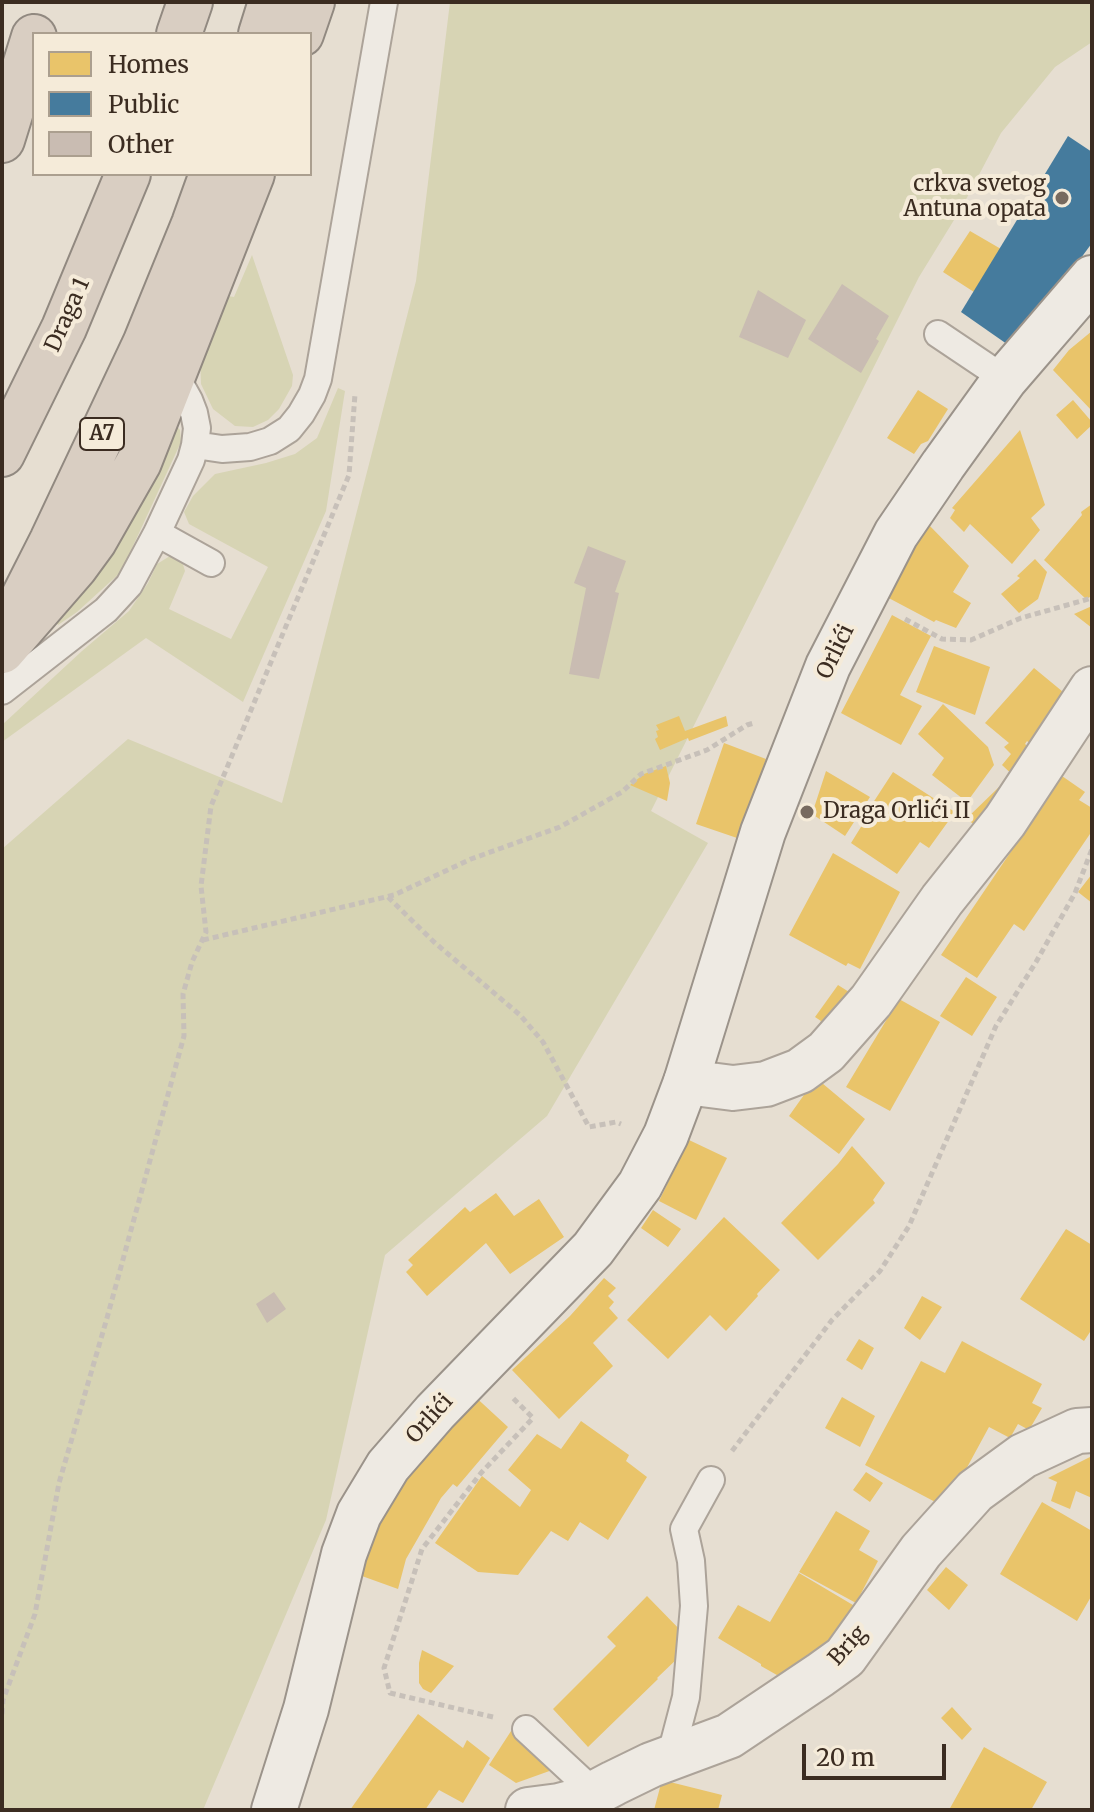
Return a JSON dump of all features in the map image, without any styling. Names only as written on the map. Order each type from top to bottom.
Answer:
[{"type":"highway","points":[[35,32],[45,2]]},
{"type":"highway","points":[[180,32],[190,2]]},
{"type":"highway","points":[[262,32],[271,2]]},
{"type":"highway","points":[[302,32],[312,2]]},
{"type":"highway","points":[[2,140],[32,42]]},
{"type":"highway","name":"Draga 1","points":[[2,454],[64,328],[127,176]]},
{"type":"highway","name":"A7","points":[[2,640],[145,344],[212,228],[212,176]]},
{"type":"highway","points":[[2,651],[57,589],[94,541],[139,462],[174,373],[212,228],[251,176]]},
{"type":"street","name":"Orlići","points":[[274,1810],[306,1709],[344,1554],[359,1514],[388,1466],[435,1412],[593,1249],[640,1185],[666,1135],[686,1082],[763,832],[828,666],[896,534],[1005,379],[1092,278]]},
{"type":"street","points":[[686,1082],[733,1088],[766,1084],[800,1071],[826,1052],[871,1001],[942,900],[1005,821],[1092,689]]},
{"type":"street","name":"Brig","points":[[562,1805],[651,1765],[729,1736],[845,1657],[921,1551],[975,1491],[1023,1456],[1077,1431],[1092,1430]]},
{"type":"lane","points":[[195,445],[222,449],[250,447],[270,441],[289,429],[312,395],[318,379],[384,2]]},
{"type":"lane","points":[[938,334],[1005,379]]},
{"type":"lane","points":[[2,691],[106,610],[129,585],[157,533],[195,445],[197,428],[194,413],[174,373]]},
{"type":"lane","points":[[157,533],[211,563]]},
{"type":"lane","points":[[670,1758],[686,1697],[694,1606],[691,1561],[684,1529],[711,1480]]},
{"type":"lane","points":[[526,1729],[562,1805]]},
{"type":"path","points":[[2,1714],[3,1700],[35,1614],[59,1483],[184,1036],[183,994],[192,962],[206,932],[201,886],[211,806],[349,475],[356,381]]},
{"type":"path","points":[[904,618],[942,639],[971,640],[1021,618],[1092,598]]},
{"type":"path","points":[[202,940],[387,896],[471,859],[560,827],[622,792],[641,774],[707,750],[747,725]]},
{"type":"path","points":[[711,1480],[832,1320],[880,1271],[909,1226],[996,1026],[1075,893],[1092,849]]},
{"type":"path","points":[[387,896],[434,942],[520,1015],[543,1042],[589,1127]]},
{"type":"path","points":[[480,1365],[533,1418],[481,1473],[422,1549],[384,1668],[390,1693],[500,1719],[526,1729]]},
{"type":"shaded area","points":[[450,2],[1092,2],[1092,42],[1055,67],[1001,133],[962,207],[919,277],[651,811],[708,843],[547,1116],[385,1255],[326,1520],[203,1810],[2,1810],[2,849],[128,739],[282,803],[416,281]]},
{"type":"shaded area","points":[[252,255],[293,375],[292,386],[279,409],[268,420],[253,427],[235,426],[213,409],[201,384],[200,356],[228,296],[234,297]]},
{"type":"shaded area","points":[[338,388],[345,391],[326,511],[243,702],[146,638],[2,742],[2,725],[129,611],[157,564],[170,556],[182,561],[185,571],[169,609],[231,639],[268,567],[189,524],[184,512],[193,496],[215,474],[295,454],[317,438]]},
{"type":"shaded area","points":[[171,419],[180,430],[181,442],[121,572],[58,625],[56,622]]},
{"type":"building: Homes","points":[[970,231],[1001,249],[974,292],[943,272]]},
{"type":"building: Homes","points":[[1092,331],[1092,411],[1053,370],[1069,350]]},
{"type":"building: Homes","points":[[918,390],[948,409],[928,441],[921,444],[914,454],[887,438]]},
{"type":"building: Homes","points":[[1073,400],[1092,422],[1077,439],[1056,415]]},
{"type":"building: Homes","points":[[1020,430],[1045,505],[1031,518],[1040,530],[1012,564],[970,524],[964,532],[950,518],[955,510],[952,508]]},
{"type":"building: Homes","points":[[1092,504],[1092,596],[1086,599],[1044,560],[1082,515],[1081,512]]},
{"type":"building: Homes","points":[[928,524],[969,566],[953,592],[971,603],[956,628],[936,620],[934,622],[883,595]]},
{"type":"building: Homes","points":[[1035,559],[1047,572],[1038,599],[1019,613],[1001,594],[1020,578],[1017,576]]},
{"type":"building: Homes","points":[[1092,606],[1092,628],[1074,614]]},
{"type":"building: Homes","points":[[892,615],[931,636],[900,695],[922,706],[901,745],[841,713]]},
{"type":"building: Homes","points":[[934,646],[990,667],[975,715],[916,692]]},
{"type":"building: Homes","points":[[1034,668],[1074,701],[1035,748],[1027,741],[1025,744],[1036,753],[1018,780],[1002,765],[1011,754],[1004,747],[1009,743],[985,723]]},
{"type":"building: Homes","points":[[943,704],[988,747],[994,765],[967,802],[932,775],[944,758],[918,734]]},
{"type":"building: Homes","points":[[679,716],[685,731],[726,716],[728,726],[660,750],[655,739],[659,730],[656,725]]},
{"type":"building: Homes","points":[[724,743],[766,759],[740,839],[696,824]]},
{"type":"building: Homes","points":[[666,766],[670,783],[667,801],[630,785],[644,774]]},
{"type":"building: Homes","points":[[826,771],[870,797],[845,836],[812,814]]},
{"type":"building: Homes","points":[[893,772],[955,812],[929,848],[920,842],[897,874],[851,843]]},
{"type":"building: Homes","points":[[1062,776],[1085,792],[1079,800],[1092,808],[1092,831],[1024,931],[1014,924],[977,978],[941,955]]},
{"type":"building: Homes","points":[[999,787],[1010,797],[986,832],[966,819]]},
{"type":"building: Homes","points":[[833,853],[900,892],[860,969],[848,963],[846,966],[789,935]]},
{"type":"building: Homes","points":[[1092,874],[1092,903],[1078,892]]},
{"type":"building: Homes","points":[[966,977],[997,997],[972,1036],[940,1016]]},
{"type":"building: Homes","points":[[838,985],[857,997],[827,1035],[817,1028],[821,1021],[815,1017]]},
{"type":"building: Homes","points":[[899,999],[940,1022],[890,1111],[846,1087]]},
{"type":"building: Homes","points":[[816,1078],[865,1119],[839,1154],[789,1116]]},
{"type":"building: Homes","points":[[689,1140],[727,1158],[696,1220],[659,1201]]},
{"type":"building: Homes","points":[[852,1146],[885,1183],[873,1200],[875,1203],[818,1260],[781,1223]]},
{"type":"building: Homes","points":[[496,1193],[514,1216],[539,1199],[564,1237],[510,1274],[486,1243],[427,1296],[406,1272],[413,1265],[408,1260],[465,1207],[470,1212]]},
{"type":"building: Homes","points":[[653,1210],[681,1229],[668,1247],[641,1228]]},
{"type":"building: Homes","points":[[724,1217],[780,1270],[726,1331],[710,1315],[668,1359],[627,1320]]},
{"type":"building: Homes","points":[[1066,1229],[1092,1245],[1092,1329],[1084,1341],[1020,1299]]},
{"type":"building: Homes","points":[[604,1278],[616,1288],[608,1296],[614,1302],[609,1308],[618,1318],[593,1343],[613,1366],[559,1419],[512,1370],[570,1316]]},
{"type":"building: Homes","points":[[922,1296],[942,1307],[920,1340],[904,1328]]},
{"type":"building: Homes","points":[[859,1339],[874,1348],[862,1370],[846,1360]]},
{"type":"building: Homes","points":[[962,1341],[1042,1384],[1032,1403],[1042,1408],[1029,1430],[1018,1424],[1010,1438],[989,1427],[958,1484],[941,1505],[865,1465],[921,1361],[945,1373]]},
{"type":"building: Homes","points":[[470,1392],[508,1427],[457,1487],[453,1484],[441,1498],[406,1559],[398,1589],[348,1571],[359,1538]]},
{"type":"building: Homes","points":[[842,1397],[875,1416],[860,1447],[825,1428]]},
{"type":"building: Homes","points":[[581,1421],[629,1455],[626,1461],[647,1477],[608,1540],[580,1522],[568,1541],[551,1531],[518,1575],[478,1572],[435,1543],[482,1476],[520,1507],[531,1490],[508,1470],[537,1434],[561,1449]]},
{"type":"building: Homes","points":[[1092,1456],[1092,1498],[1076,1491],[1070,1509],[1051,1501],[1057,1482],[1048,1478]]},
{"type":"building: Homes","points":[[866,1472],[883,1483],[870,1502],[853,1490]]},
{"type":"building: Homes","points":[[1042,1502],[1092,1531],[1092,1595],[1077,1621],[1000,1574]]},
{"type":"building: Homes","points":[[836,1511],[870,1531],[859,1550],[878,1561],[856,1603],[799,1572]]},
{"type":"building: Homes","points":[[946,1567],[968,1585],[949,1610],[927,1590]]},
{"type":"building: Homes","points":[[799,1573],[858,1608],[803,1679],[791,1683],[718,1638],[738,1605],[770,1622]]},
{"type":"building: Homes","points":[[647,1596],[687,1637],[675,1650],[679,1657],[588,1747],[553,1709],[616,1646],[607,1637]]},
{"type":"building: Homes","points":[[422,1650],[454,1666],[431,1693],[419,1683]]},
{"type":"building: Homes","points":[[952,1707],[972,1729],[962,1740],[941,1718]]},
{"type":"building: Homes","points":[[418,1714],[463,1748],[467,1740],[490,1758],[463,1803],[439,1790],[425,1810],[350,1810]]},
{"type":"building: Homes","points":[[513,1728],[526,1733],[555,1769],[516,1783],[489,1765]]},
{"type":"building: Homes","points":[[984,1747],[1047,1782],[1031,1810],[949,1810]]},
{"type":"building: Homes","points":[[662,1780],[722,1795],[718,1810],[654,1810]]},
{"type":"building: Public","name":"crkva svetog Antuna opata","points":[[1068,136],[1092,152],[1092,243],[1014,349],[961,312]]},
{"type":"building: Other","points":[[842,284],[889,316],[861,373],[808,339]]},
{"type":"building: Other","points":[[758,290],[806,320],[788,358],[739,337]]},
{"type":"building: Other","points":[[588,546],[626,561],[615,592],[619,593],[599,679],[569,674],[586,588],[574,583]]},
{"type":"building: Other","points":[[274,1292],[286,1309],[267,1323],[256,1304]]},
{"type":"place","name":"crkva svetog Antuna opata","points":[[1062,198]]},
{"type":"place","name":"Draga Orlići II","points":[[807,812]]}]
